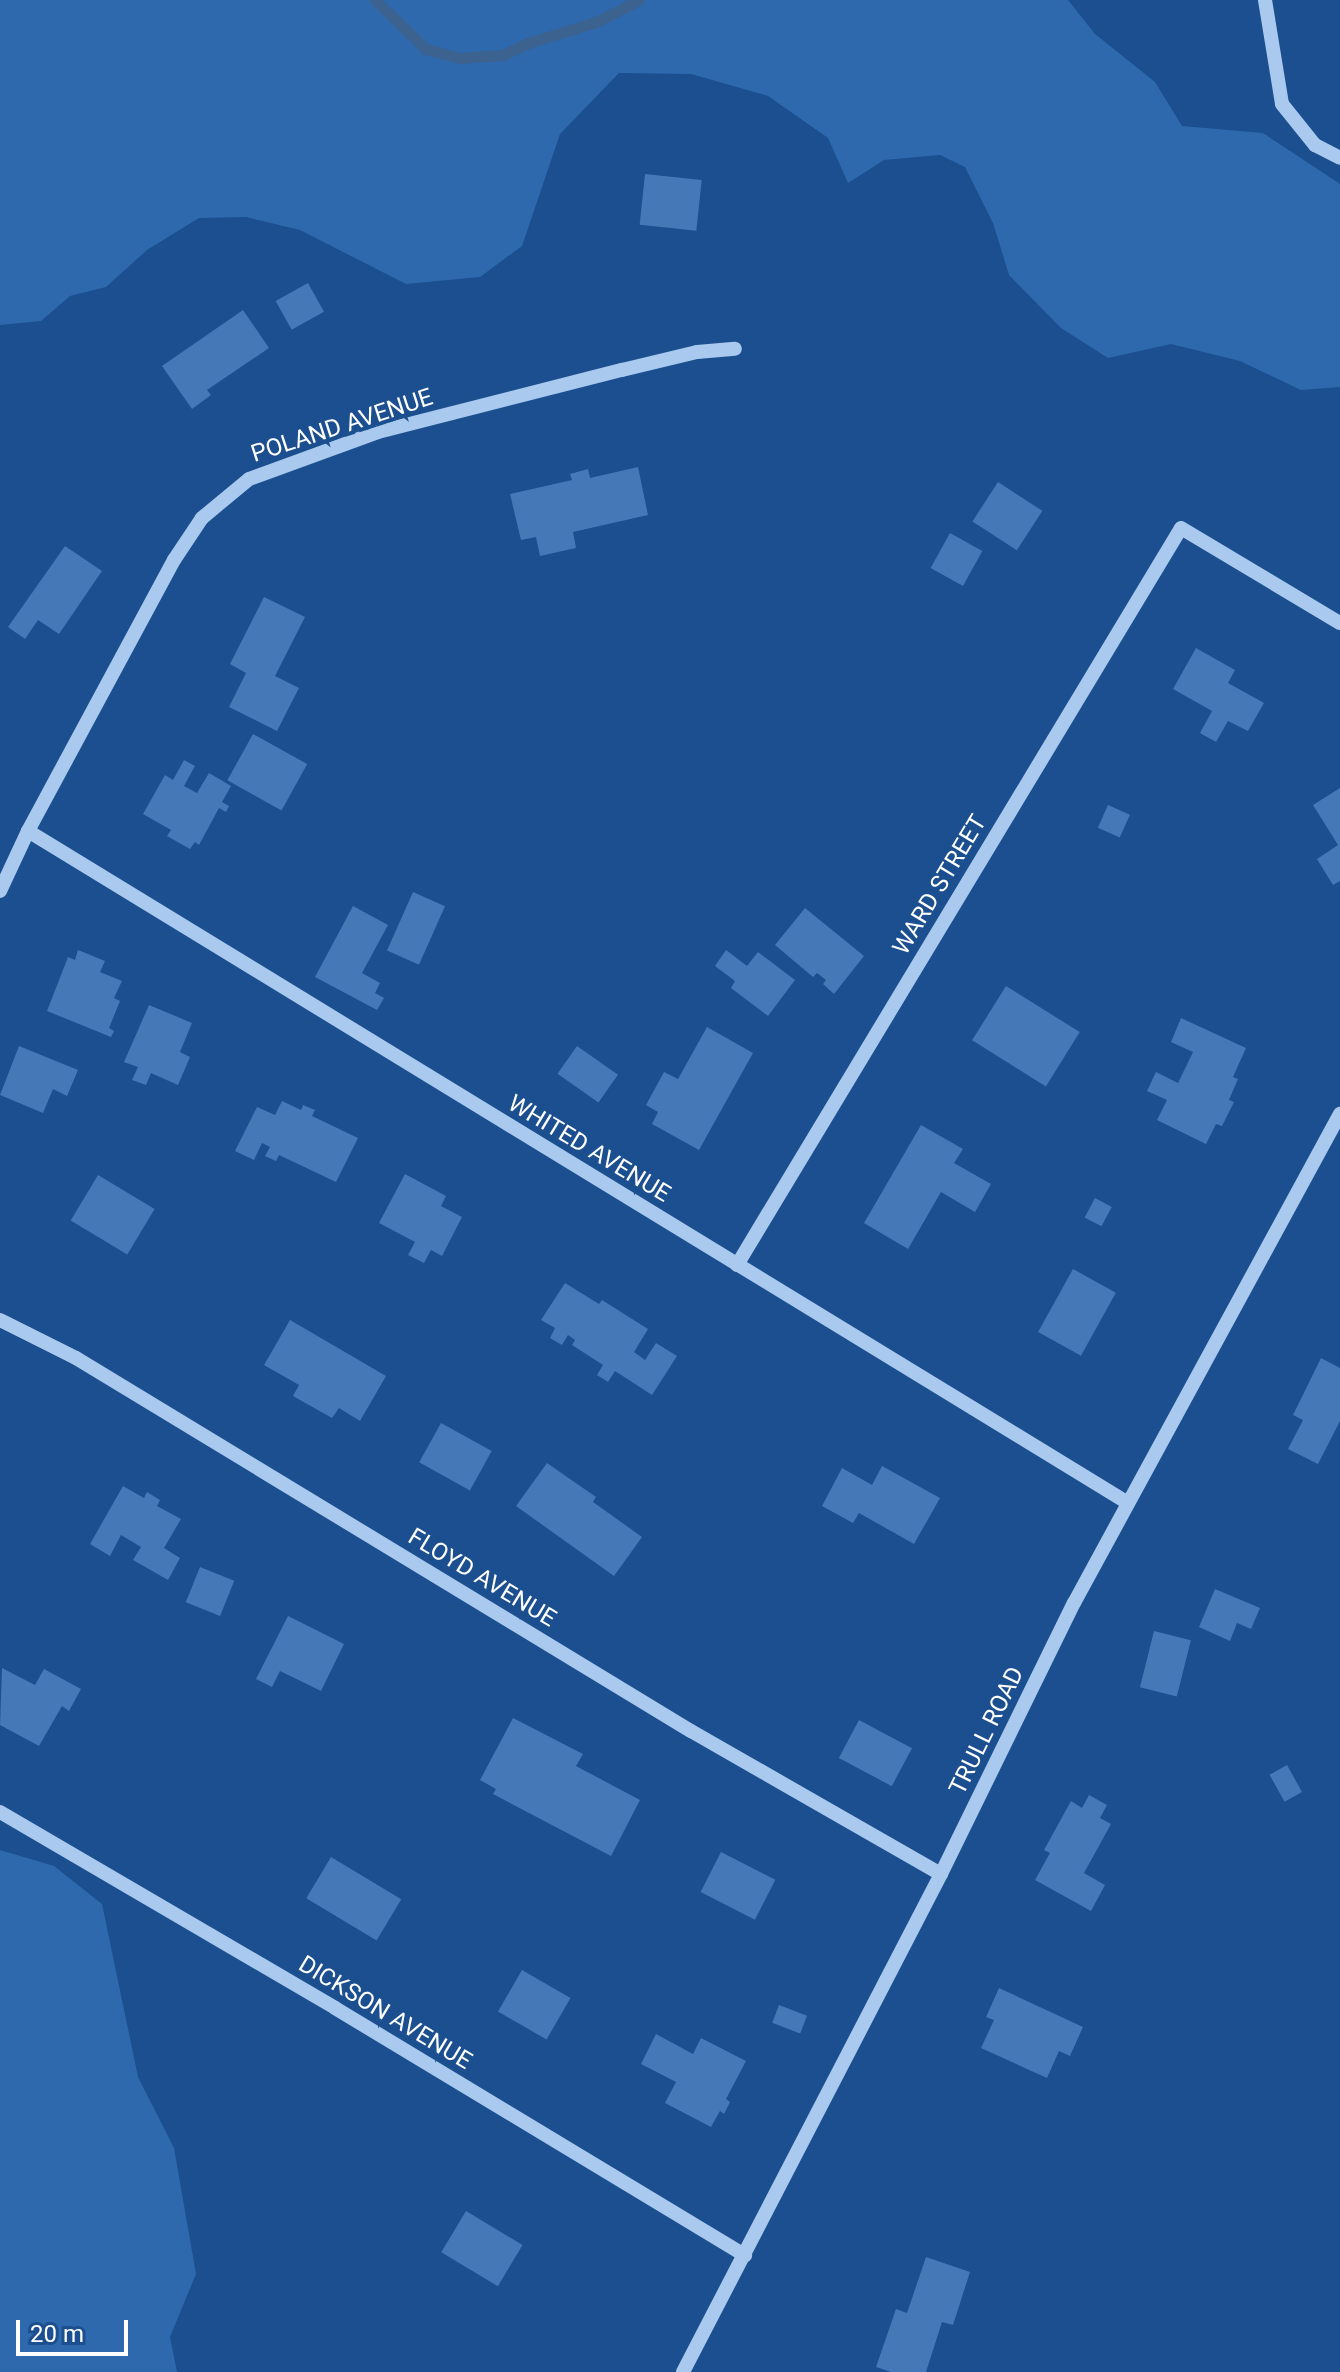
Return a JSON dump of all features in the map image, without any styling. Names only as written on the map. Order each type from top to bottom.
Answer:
[{"type":"street","points":[[1265,0],[1282,104],[1315,145],[1340,158]]},
{"type":"street","name":"POLAND AVENUE","points":[[0,891],[28,831],[174,560],[202,518],[249,479],[378,432],[697,352],[735,349]]},
{"type":"street","name":"WARD STREET","points":[[737,1265],[1181,528],[1340,623]]},
{"type":"street","name":"WHITED AVENUE","points":[[28,831],[1128,1503]]},
{"type":"street","name":"TRULL ROAD","points":[[683,2372],[941,1874],[1074,1603],[1340,1114]]},
{"type":"street","name":"FLOYD AVENUE","points":[[0,1320],[76,1358],[691,1731],[941,1874]]},
{"type":"street","name":"DICKSON AVENUE","points":[[0,1812],[335,2008],[745,2255]]},
{"type":"shaded area","points":[[0,0],[1068,0],[1095,34],[1155,82],[1182,126],[1263,133],[1340,184],[1340,387],[1301,390],[1240,361],[1171,344],[1108,358],[1061,328],[1009,275],[993,223],[965,167],[940,155],[884,160],[848,183],[828,138],[768,96],[691,74],[619,73],[560,134],[522,246],[480,277],[406,284],[300,230],[246,217],[199,218],[147,250],[106,287],[70,296],[41,321],[0,325]]},
{"type":"shaded area","points":[[0,1850],[54,1866],[102,1904],[138,2077],[174,2148],[196,2274],[170,2337],[177,2372],[0,2372]]},
{"type":"building","points":[[645,174],[702,180],[696,231],[640,225]]},
{"type":"building","points":[[308,283],[324,312],[292,330],[276,301]]},
{"type":"building","points":[[243,310],[269,348],[207,390],[211,395],[192,409],[162,366]]},
{"type":"building","points":[[638,467],[648,515],[573,532],[576,548],[540,556],[536,537],[521,540],[510,494],[572,480],[570,474],[588,469],[590,478]]},
{"type":"building","points":[[998,482],[1042,511],[1017,550],[972,521]]},
{"type":"building","points":[[950,533],[982,551],[963,586],[931,568]]},
{"type":"building","points":[[65,546],[102,571],[59,634],[38,620],[25,639],[8,627]]},
{"type":"building","points":[[264,597],[305,617],[275,676],[299,688],[277,731],[229,707],[246,673],[230,664]]},
{"type":"building","points":[[1196,648],[1235,670],[1228,683],[1264,703],[1248,731],[1228,721],[1216,742],[1200,733],[1212,711],[1173,689]]},
{"type":"building","points":[[253,734],[307,764],[282,810],[227,780]]},
{"type":"building","points":[[184,760],[195,766],[184,786],[197,793],[209,773],[231,786],[222,802],[229,806],[226,812],[219,808],[199,845],[195,842],[190,849],[167,836],[171,830],[143,814],[165,775],[173,780]]},
{"type":"building","points":[[1340,788],[1340,881],[1333,885],[1317,859],[1338,845],[1313,805]]},
{"type":"building","points":[[1108,805],[1130,815],[1120,838],[1098,828]]},
{"type":"building","points":[[413,892],[445,906],[419,965],[387,950]]},
{"type":"building","points":[[353,906],[388,925],[362,973],[380,983],[375,993],[384,998],[377,1010],[315,977]]},
{"type":"building","points":[[805,908],[864,956],[834,994],[823,984],[826,980],[817,973],[813,977],[775,945]]},
{"type":"building","points":[[78,950],[105,961],[100,972],[122,981],[114,998],[120,1001],[109,1028],[114,1031],[111,1037],[47,1011],[68,957],[75,960]]},
{"type":"building","points":[[726,950],[747,966],[758,952],[795,980],[768,1016],[731,988],[735,981],[715,966]]},
{"type":"building","points":[[1006,986],[1080,1032],[1046,1086],[972,1040]]},
{"type":"building","points":[[149,1005],[192,1023],[180,1052],[190,1057],[178,1085],[151,1073],[146,1085],[132,1080],[138,1067],[124,1062]]},
{"type":"building","points":[[1181,1018],[1246,1048],[1233,1077],[1238,1079],[1229,1100],[1234,1102],[1222,1126],[1216,1124],[1206,1144],[1157,1120],[1167,1100],[1147,1091],[1156,1072],[1178,1083],[1193,1052],[1171,1042]]},
{"type":"building","points":[[707,1027],[753,1053],[699,1150],[652,1124],[658,1112],[646,1105],[664,1072],[678,1079]]},
{"type":"building","points":[[19,1046],[78,1070],[67,1096],[53,1089],[43,1113],[0,1095]]},
{"type":"building","points":[[577,1046],[618,1075],[598,1103],[557,1074]]},
{"type":"building","points":[[282,1101],[301,1110],[303,1105],[315,1110],[312,1116],[358,1138],[336,1182],[279,1155],[276,1161],[265,1156],[270,1147],[262,1143],[254,1160],[235,1151],[257,1107],[275,1115]]},
{"type":"building","points":[[921,1125],[963,1149],[954,1163],[991,1184],[975,1212],[941,1192],[908,1249],[864,1223]]},
{"type":"building","points":[[405,1174],[446,1196],[441,1206],[462,1217],[442,1256],[431,1250],[424,1263],[408,1255],[415,1242],[379,1223]]},
{"type":"building","points":[[98,1175],[155,1209],[127,1254],[71,1220]]},
{"type":"building","points":[[1095,1198],[1112,1207],[1101,1226],[1085,1217]]},
{"type":"building","points":[[1073,1269],[1116,1293],[1081,1356],[1038,1332]]},
{"type":"building","points":[[565,1283],[599,1304],[602,1300],[648,1329],[634,1352],[645,1360],[656,1343],[677,1356],[652,1395],[615,1371],[608,1382],[597,1375],[603,1365],[572,1345],[575,1340],[568,1335],[562,1345],[550,1338],[555,1328],[541,1320]]},
{"type":"building","points":[[290,1320],[386,1376],[360,1421],[339,1408],[332,1418],[293,1396],[299,1385],[264,1365]]},
{"type":"building","points":[[1321,1358],[1340,1368],[1340,1421],[1318,1464],[1288,1449],[1303,1420],[1293,1415]]},
{"type":"building","points":[[441,1423],[492,1451],[470,1490],[419,1462]]},
{"type":"building","points":[[547,1463],[596,1497],[593,1502],[642,1537],[614,1576],[516,1506]]},
{"type":"building","points":[[882,1466],[940,1498],[914,1544],[859,1513],[853,1523],[822,1506],[842,1468],[872,1485]]},
{"type":"building","points":[[123,1486],[144,1498],[147,1492],[160,1500],[157,1506],[181,1519],[164,1548],[180,1558],[168,1580],[133,1560],[141,1547],[121,1535],[110,1556],[90,1544]]},
{"type":"building","points":[[200,1567],[234,1581],[220,1616],[186,1602]]},
{"type":"building","points":[[1215,1589],[1260,1608],[1251,1629],[1237,1623],[1230,1641],[1199,1627]]},
{"type":"building","points":[[288,1616],[344,1644],[321,1691],[280,1671],[272,1687],[256,1679]]},
{"type":"building","points":[[1154,1631],[1191,1640],[1177,1696],[1140,1687]]},
{"type":"building","points":[[2,1668],[35,1685],[44,1669],[81,1689],[69,1711],[62,1706],[39,1746],[0,1725]]},
{"type":"building","points":[[513,1718],[583,1754],[576,1766],[640,1800],[611,1856],[493,1794],[496,1789],[480,1780]]},
{"type":"building","points":[[859,1720],[912,1748],[892,1786],[839,1758]]},
{"type":"building","points":[[1287,1765],[1302,1792],[1285,1802],[1270,1775]]},
{"type":"building","points":[[1089,1795],[1107,1805],[1100,1818],[1111,1824],[1084,1873],[1105,1885],[1091,1911],[1035,1880],[1050,1853],[1044,1850],[1071,1801],[1082,1808]]},
{"type":"building","points":[[721,1852],[775,1880],[755,1920],[701,1892]]},
{"type":"building","points":[[331,1857],[401,1899],[377,1940],[306,1898]]},
{"type":"building","points":[[522,1970],[570,1998],[546,2040],[498,2012]]},
{"type":"building","points":[[999,1988],[1083,2027],[1070,2056],[1059,2051],[1047,2078],[981,2048],[994,2020],[986,2017]]},
{"type":"building","points":[[779,2005],[807,2016],[800,2033],[772,2023]]},
{"type":"building","points":[[656,2034],[693,2054],[701,2038],[746,2061],[726,2099],[730,2102],[724,2114],[720,2111],[711,2127],[665,2103],[676,2082],[641,2064]]},
{"type":"building","points":[[466,2211],[523,2245],[498,2286],[441,2252]]},
{"type":"building","points":[[926,2257],[970,2272],[953,2325],[942,2322],[926,2372],[891,2372],[876,2367],[896,2309],[907,2313]]},
{"type":"waterway","points":[[375,0],[426,49],[460,58],[503,55],[528,43],[596,22],[639,0]]}]
